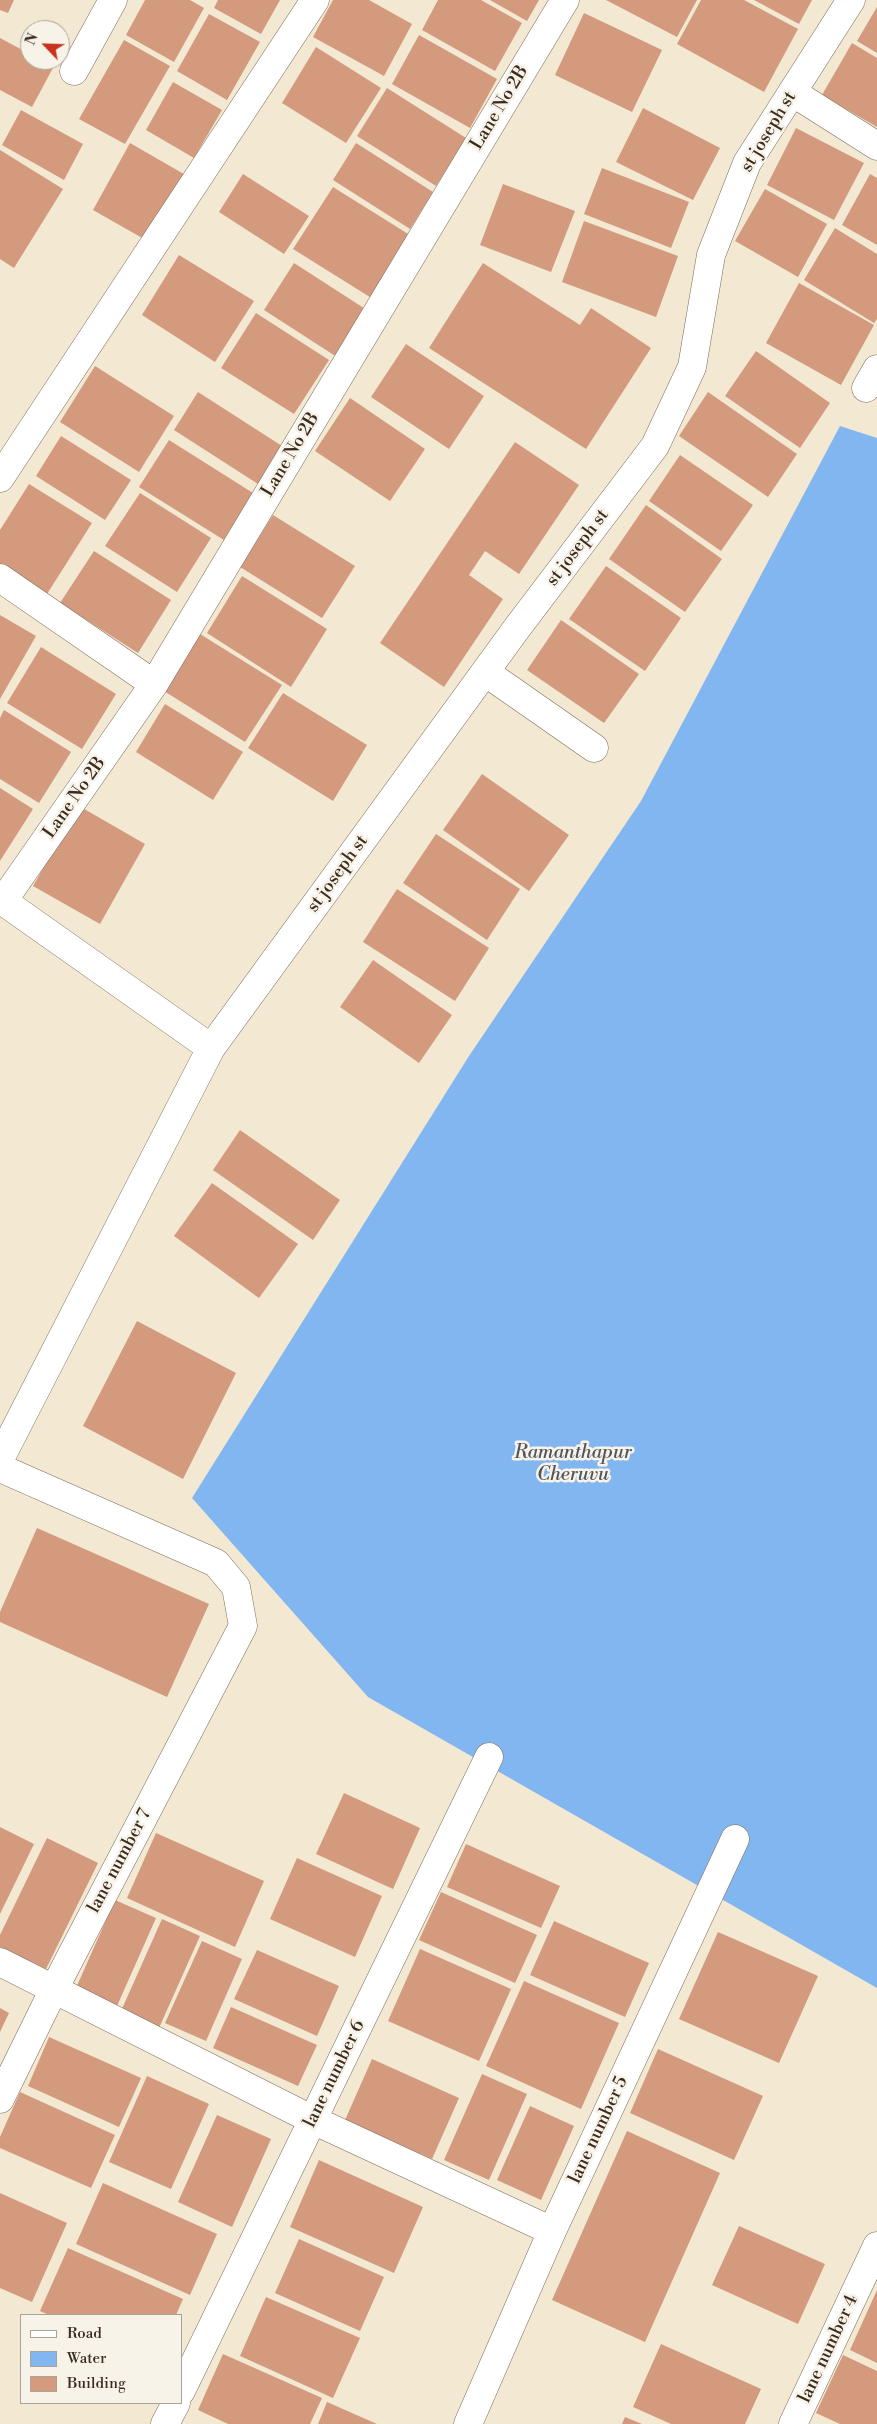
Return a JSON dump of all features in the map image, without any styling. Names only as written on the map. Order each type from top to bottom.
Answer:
[{"type":"street","points":[[74,71],[113,0]]},
{"type":"street","points":[[0,478],[315,0]]},
{"type":"street","name":"Lane No 2B","points":[[2,900],[154,684],[564,0]]},
{"type":"street","name":"st joseph st","points":[[0,1459],[211,1048],[485,672],[655,446],[692,367],[711,255],[747,163],[851,0]]},
{"type":"street","points":[[792,92],[877,146]]},
{"type":"street","points":[[0,578],[154,684]]},
{"type":"street","points":[[485,672],[594,748]]},
{"type":"street","points":[[2,900],[211,1048]]},
{"type":"street","name":"lane number 7","points":[[0,1468],[216,1563],[236,1587],[243,1626],[54,1989],[0,2099]]},
{"type":"street","name":"lane number 6","points":[[182,2389],[489,1757]]},
{"type":"street","name":"lane number 5","points":[[468,2424],[552,2230],[735,1839]]},
{"type":"street","points":[[0,1962],[313,2120],[552,2230]]},
{"type":"street","name":"lane number 4","points":[[793,2424],[877,2246]]},
{"type":"street","points":[[165,2424],[175,2404]]},
{"type":"water","name":"Ramanthapur Cheruvu","points":[[840,426],[877,438],[877,1988],[368,1697],[192,1498],[469,1056],[641,801]]},
{"type":"building","points":[[0,0],[14,0],[8,13],[0,10]]},
{"type":"building","points":[[145,0],[190,0],[204,8],[174,62],[126,35]]},
{"type":"building","points":[[218,0],[280,0],[261,34],[214,8]]},
{"type":"building","points":[[333,0],[369,0],[412,24],[384,76],[313,37]]},
{"type":"building","points":[[438,0],[481,0],[522,23],[495,71],[422,30]]},
{"type":"building","points":[[490,0],[539,0],[527,21]]},
{"type":"building","points":[[606,0],[697,0],[677,37]]},
{"type":"building","points":[[701,0],[744,0],[798,29],[764,92],[677,44]]},
{"type":"building","points":[[754,0],[812,0],[799,24]]},
{"type":"building","points":[[877,7],[877,53],[857,41]]},
{"type":"building","points":[[584,13],[662,50],[632,112],[555,75]]},
{"type":"building","points":[[209,14],[260,42],[227,100],[177,71]]},
{"type":"building","points":[[419,35],[497,79],[470,128],[392,84]]},
{"type":"building","points":[[0,38],[20,49],[20,70],[52,70],[32,107],[0,90]]},
{"type":"building","points":[[124,40],[170,66],[125,144],[79,119]]},
{"type":"building","points":[[852,43],[877,58],[877,127],[822,95]]},
{"type":"building","points":[[316,47],[381,88],[346,143],[282,103]]},
{"type":"building","points":[[173,82],[222,110],[194,158],[146,130]]},
{"type":"building","points":[[387,88],[466,138],[436,186],[357,136]]},
{"type":"building","points":[[643,108],[720,148],[693,200],[616,162]]},
{"type":"building","points":[[21,110],[83,144],[64,180],[2,145]]},
{"type":"building","points":[[796,128],[864,163],[834,220],[767,185]]},
{"type":"building","points":[[130,143],[189,177],[151,243],[93,210]]},
{"type":"building","points":[[356,143],[433,192],[410,229],[333,180]]},
{"type":"building","points":[[0,150],[63,189],[14,268],[0,259]]},
{"type":"building","points":[[602,168],[689,202],[671,248],[584,214]]},
{"type":"building","points":[[243,174],[309,216],[284,254],[219,212]]},
{"type":"building","points":[[870,174],[877,178],[877,245],[842,225]]},
{"type":"building","points":[[503,184],[575,211],[551,272],[480,245]]},
{"type":"building","points":[[333,187],[413,237],[373,299],[293,249]]},
{"type":"building","points":[[765,189],[827,224],[798,277],[735,241]]},
{"type":"building","points":[[584,221],[678,256],[656,317],[562,282]]},
{"type":"building","points":[[835,228],[877,254],[877,319],[874,323],[804,280]]},
{"type":"building","points":[[179,255],[254,301],[215,362],[142,315]]},
{"type":"building","points":[[294,263],[370,312],[340,359],[264,310]]},
{"type":"building","points":[[483,263],[580,325],[591,308],[651,348],[586,449],[429,348]]},
{"type":"building","points":[[799,283],[874,325],[841,385],[766,343]]},
{"type":"building","points":[[256,313],[329,360],[294,414],[221,368]]},
{"type":"building","points":[[406,344],[484,396],[449,449],[371,397]]},
{"type":"building","points":[[756,351],[830,403],[800,448],[725,396]]},
{"type":"building","points":[[95,366],[174,416],[139,472],[60,422]]},
{"type":"building","points":[[198,392],[282,446],[258,484],[174,430]]},
{"type":"building","points":[[708,392],[797,454],[768,497],[679,436]]},
{"type":"building","points":[[350,398],[425,449],[390,501],[315,451]]},
{"type":"building","points":[[61,436],[131,480],[105,520],[36,476]]},
{"type":"building","points":[[169,440],[253,493],[224,540],[139,487]]},
{"type":"building","points":[[515,442],[579,485],[519,574],[485,551],[469,575],[503,599],[444,687],[380,643]]},
{"type":"building","points":[[680,455],[753,505],[721,551],[649,501]]},
{"type":"building","points":[[29,484],[92,523],[47,594],[0,564],[0,530]]},
{"type":"building","points":[[140,493],[211,538],[177,592],[105,546]]},
{"type":"building","points":[[646,505],[722,559],[685,612],[609,559]]},
{"type":"building","points":[[273,515],[355,566],[322,618],[240,567]]},
{"type":"building","points":[[94,551],[171,600],[138,653],[60,603]]},
{"type":"building","points":[[606,566],[681,618],[645,671],[569,619]]},
{"type":"building","points":[[242,576],[327,629],[291,687],[207,633]]},
{"type":"building","points":[[0,615],[36,636],[0,699]]},
{"type":"building","points":[[561,620],[639,674],[604,723],[527,670]]},
{"type":"building","points":[[200,634],[282,685],[245,742],[164,691]]},
{"type":"building","points":[[41,647],[116,694],[82,749],[7,703]]},
{"type":"building","points":[[283,693],[367,745],[333,801],[248,748]]},
{"type":"building","points":[[165,704],[243,752],[213,800],[136,752]]},
{"type":"building","points":[[4,710],[71,752],[39,803],[0,779],[0,718]]},
{"type":"building","points":[[482,774],[569,835],[529,891],[443,830]]},
{"type":"building","points":[[0,788],[33,809],[0,861]]},
{"type":"building","points":[[79,806],[145,844],[100,924],[33,886]]},
{"type":"building","points":[[436,834],[520,889],[487,940],[403,883]]},
{"type":"building","points":[[397,889],[489,948],[455,1001],[363,942]]},
{"type":"building","points":[[373,960],[452,1015],[419,1063],[340,1007]]},
{"type":"building","points":[[240,1130],[340,1200],[313,1240],[213,1170]]},
{"type":"building","points":[[212,1183],[298,1244],[259,1298],[174,1236]]},
{"type":"building","points":[[137,1321],[236,1373],[183,1479],[83,1426]]},
{"type":"building","points":[[37,1528],[209,1604],[167,1697],[0,1622],[0,1612]]},
{"type":"building","points":[[344,1793],[420,1828],[393,1889],[316,1854]]},
{"type":"building","points":[[0,1827],[34,1844],[0,1914]]},
{"type":"building","points":[[156,1833],[264,1881],[235,1947],[127,1898]]},
{"type":"building","points":[[47,1838],[98,1863],[46,1969],[0,1947],[0,1935]]},
{"type":"building","points":[[466,1844],[560,1886],[541,1928],[447,1887]]},
{"type":"building","points":[[297,1858],[382,1896],[355,1957],[270,1919]]},
{"type":"building","points":[[441,1892],[537,1935],[515,1983],[419,1940]]},
{"type":"building","points":[[115,1900],[156,1918],[117,2006],[76,1988]]},
{"type":"building","points":[[162,1919],[200,1936],[159,2028],[121,2011]]},
{"type":"building","points":[[554,1921],[649,1963],[625,2017],[530,1975]]},
{"type":"building","points":[[718,1932],[818,1976],[779,2063],[679,2019]]},
{"type":"building","points":[[202,1941],[242,1959],[206,2041],[165,2023]]},
{"type":"building","points":[[420,1949],[511,1989],[479,2061],[388,2021]]},
{"type":"building","points":[[257,1950],[339,1986],[317,2036],[234,1999]]},
{"type":"building","points":[[524,1981],[619,2023],[581,2109],[486,2066]]},
{"type":"building","points":[[231,2007],[317,2045],[298,2086],[213,2048]]},
{"type":"building","points":[[0,2008],[9,2013],[0,2032]]},
{"type":"building","points":[[49,2037],[141,2078],[119,2127],[28,2086]]},
{"type":"building","points":[[658,2049],[763,2096],[734,2160],[630,2113]]},
{"type":"building","points":[[372,2059],[459,2098],[432,2159],[345,2120]]},
{"type":"building","points":[[482,2074],[527,2094],[489,2180],[444,2160]]},
{"type":"building","points":[[147,2076],[209,2104],[171,2189],[109,2162]]},
{"type":"building","points":[[20,2092],[115,2135],[91,2188],[0,2148],[0,2137]]},
{"type":"building","points":[[530,2106],[574,2126],[541,2200],[497,2180]]},
{"type":"building","points":[[217,2115],[271,2139],[232,2227],[178,2202]]},
{"type":"building","points":[[627,2131],[720,2173],[645,2342],[552,2300]]},
{"type":"building","points":[[319,2160],[423,2207],[394,2273],[290,2227]]},
{"type":"building","points":[[103,2183],[217,2234],[190,2295],[76,2244]]},
{"type":"building","points":[[0,2193],[67,2223],[32,2302],[0,2288]]},
{"type":"building","points":[[739,2226],[825,2264],[798,2324],[712,2285]]},
{"type":"building","points":[[299,2239],[384,2277],[360,2331],[275,2293]]},
{"type":"building","points":[[68,2248],[183,2299],[176,2314],[47,2314],[40,2311]]},
{"type":"building","points":[[877,2290],[877,2363],[850,2350]]},
{"type":"building","points":[[266,2297],[360,2338],[333,2398],[240,2356]]},
{"type":"building","points":[[661,2344],[761,2389],[745,2424],[671,2424],[633,2407]]},
{"type":"building","points":[[223,2354],[322,2398],[310,2424],[228,2424],[198,2410]]},
{"type":"building","points":[[843,2355],[877,2371],[877,2424],[840,2424],[816,2413]]},
{"type":"building","points":[[327,2402],[377,2424],[318,2424]]},
{"type":"building","points":[[625,2417],[642,2424],[622,2424]]}]
